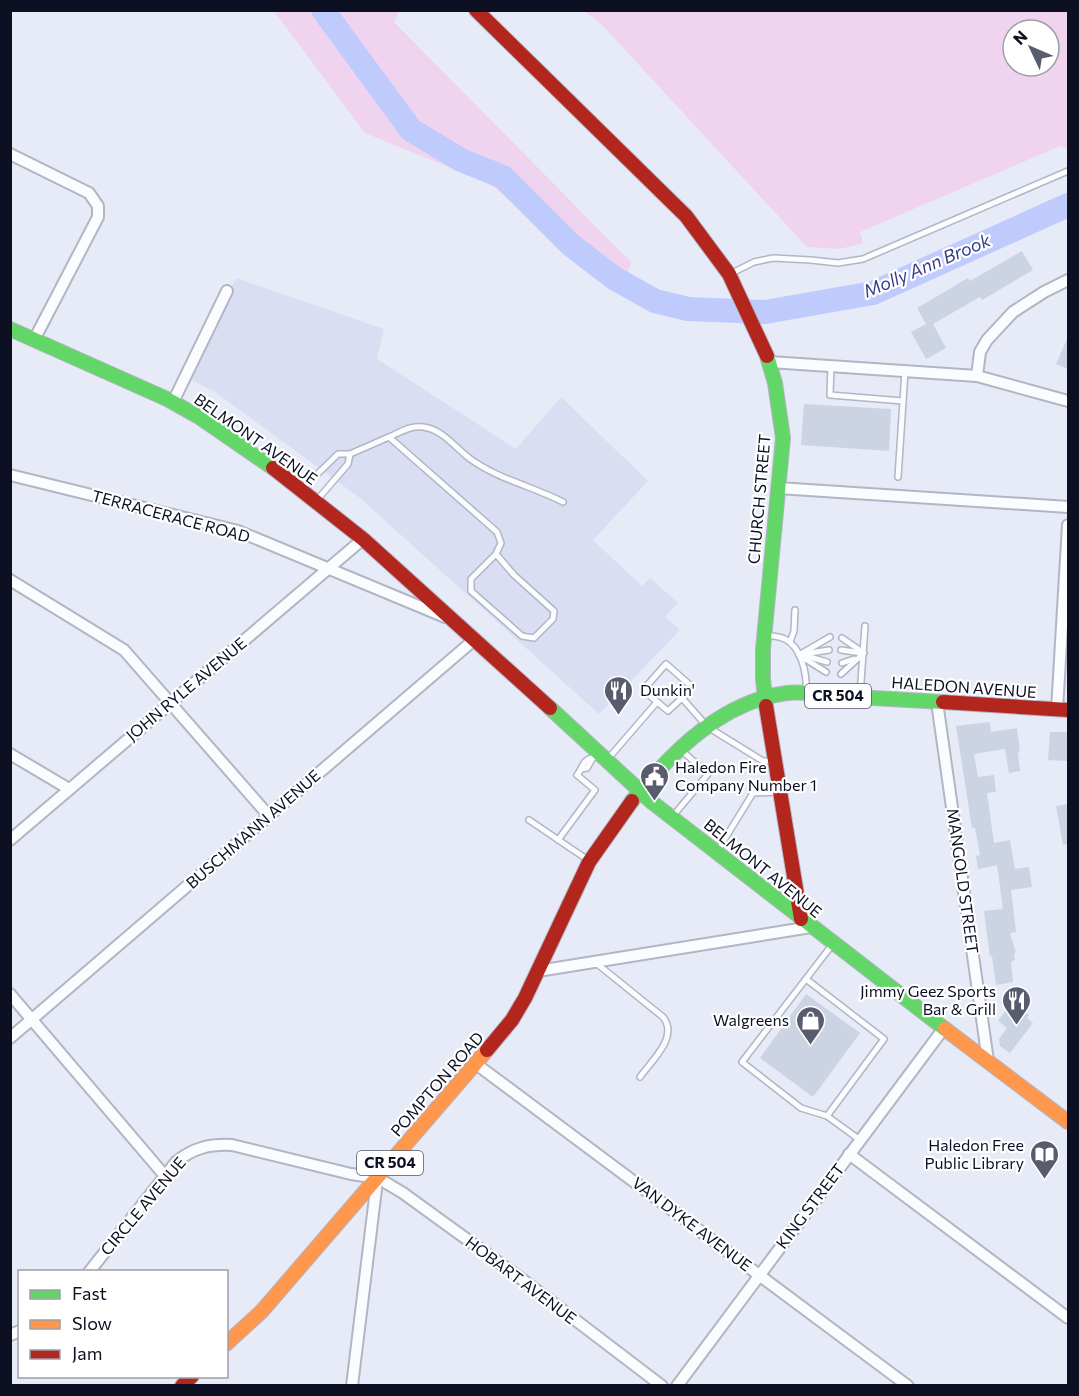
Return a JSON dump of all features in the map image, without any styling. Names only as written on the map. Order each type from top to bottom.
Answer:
[{"type":"main road","name":"CHURCH STREET","points":[[476,10],[686,216],[733,280],[770,362],[783,438],[764,634],[763,679],[779,792],[806,923]]},
{"type":"main road","name":"BELMONT AVENUE","points":[[10,329],[173,402],[225,434],[316,501],[363,539],[475,639],[598,757],[833,944],[1068,1122]]},
{"type":"main road","name":"HALEDON AVENUE","points":[[640,791],[679,748],[707,727],[739,708],[765,698],[789,693],[1063,710]]},
{"type":"main road","name":"CR 504","points":[[538,971],[589,861],[640,791]]},
{"type":"main road","name":"POMPTON ROAD","points":[[228,1342],[262,1311],[476,1064],[516,1016],[526,1000],[538,971]]},
{"type":"street","points":[[10,154],[89,193],[98,206],[99,213],[34,340]]},
{"type":"street","points":[[977,376],[980,352],[987,340],[1014,312],[1044,292],[1068,280]]},
{"type":"street","points":[[173,402],[227,291]]},
{"type":"street","points":[[770,362],[977,376],[1068,401]]},
{"type":"street","name":"TERRACERACE ROAD","points":[[10,475],[237,531],[328,569]]},
{"type":"street","points":[[778,488],[1068,507]]},
{"type":"street","points":[[1063,710],[1068,525]]},
{"type":"street","name":"JOHN RYLE AVENUE","points":[[10,840],[363,539]]},
{"type":"street","name":"BELMONT AVENUE","points":[[328,569],[454,620]]},
{"type":"street","points":[[10,580],[114,642],[132,658],[269,816]]},
{"type":"street","name":"BUSCHMANN AVENUE","points":[[10,1038],[475,639]]},
{"type":"street","name":"MANGOLD STREET","points":[[937,702],[988,1061]]},
{"type":"street","points":[[10,754],[69,789]]},
{"type":"street","points":[[538,971],[806,923]]},
{"type":"street","points":[[10,994],[165,1176]]},
{"type":"street","name":"KING STREET","points":[[677,1386],[944,1028]]},
{"type":"street","name":"VAN DYKE AVENUE","points":[[476,1064],[908,1386]]},
{"type":"street","name":"CIRCLE AVENUE","points":[[91,1270],[176,1162],[187,1153],[200,1147],[216,1144],[232,1145],[351,1174],[378,1178]]},
{"type":"street","points":[[849,1154],[1068,1318]]},
{"type":"street","points":[[352,1386],[378,1178]]},
{"type":"street","name":"HOBART AVENUE","points":[[378,1178],[403,1193],[662,1386]]},
{"type":"lane","points":[[733,280],[754,262],[773,258],[838,263],[862,259],[1068,171]]},
{"type":"lane","points":[[831,366],[830,395],[903,401]]},
{"type":"lane","points":[[898,477],[905,371]]},
{"type":"lane","points":[[301,490],[330,459],[338,454],[350,454],[411,425],[438,432],[471,459],[504,478],[546,493],[562,502]]},
{"type":"lane","points":[[389,437],[497,532],[501,543],[496,554],[471,579],[471,591],[522,636],[534,638],[553,619],[554,611],[514,575],[496,554]]},
{"type":"lane","points":[[316,501],[348,464],[350,454]]},
{"type":"lane","points":[[790,642],[794,630],[795,610]]},
{"type":"lane","points":[[860,697],[865,626]]},
{"type":"lane","points":[[764,634],[784,638],[790,642],[799,655],[807,680],[806,694]]},
{"type":"lane","points":[[799,655],[830,637]]},
{"type":"lane","points":[[842,638],[864,653]]},
{"type":"lane","points":[[799,655],[829,650]]},
{"type":"lane","points":[[841,650],[864,653]]},
{"type":"lane","points":[[842,663],[864,653]]},
{"type":"lane","points":[[841,674],[864,653]]},
{"type":"lane","points":[[799,655],[827,662]]},
{"type":"lane","points":[[799,655],[826,672]]},
{"type":"lane","points":[[666,664],[691,686],[682,698],[668,711],[643,690],[666,664]]},
{"type":"lane","points":[[682,698],[707,727],[763,761],[774,761]]},
{"type":"lane","points":[[558,840],[596,790],[577,775],[583,764],[587,759],[598,757],[657,702]]},
{"type":"lane","points":[[672,817],[708,774],[679,748]]},
{"type":"lane","points":[[717,851],[753,793],[779,792]]},
{"type":"lane","points":[[529,820],[589,861]]},
{"type":"lane","points":[[833,944],[742,1062],[801,1108],[827,1116],[860,1140]]},
{"type":"lane","points":[[590,963],[663,1017],[669,1024],[666,1041],[640,1077]]},
{"type":"lane","points":[[806,979],[884,1039],[827,1116]]},
{"type":"shaded area","points":[[274,11],[399,11],[394,22],[631,262],[622,289],[490,184],[365,133]]},
{"type":"shaded area","points":[[585,11],[1068,11],[1068,149],[1060,146],[860,232],[863,243],[840,249],[807,247],[604,27]]},
{"type":"shaded area","points":[[236,278],[384,329],[377,359],[516,449],[561,397],[648,481],[593,540],[642,586],[650,578],[678,603],[665,617],[680,630],[599,714],[360,498],[215,392],[185,377]]},
{"type":"building","points":[[1022,251],[1033,270],[982,300],[980,297],[933,324],[946,348],[926,359],[911,332],[926,324],[917,308],[968,278],[970,281]]},
{"type":"building","points":[[1068,337],[1068,369],[1056,364]]},
{"type":"building","points":[[804,404],[891,409],[889,451],[801,445]]},
{"type":"building","points":[[990,722],[991,732],[1017,728],[1020,751],[1018,752],[1020,771],[1009,773],[1005,749],[974,754],[978,777],[994,775],[996,792],[987,793],[994,843],[1010,840],[1015,869],[1029,867],[1032,887],[1011,890],[1016,932],[1010,933],[1016,953],[1014,953],[1015,960],[1011,962],[1013,982],[996,985],[984,911],[1003,909],[997,865],[978,869],[976,856],[980,855],[975,828],[972,828],[956,726]]},
{"type":"building","points":[[1050,732],[1068,732],[1068,761],[1048,760]]},
{"type":"building","points":[[1068,804],[1068,844],[1063,845],[1056,806]]},
{"type":"building","name":"Walgreens","points":[[806,994],[860,1033],[813,1097],[760,1058]]},
{"type":"building","name":"Jimmy Geez Sports Bar & Grill","points":[[1011,999],[1020,1005],[1019,1008],[1029,1015],[1027,1018],[1033,1023],[1010,1053],[1000,1046],[999,1039],[1007,1028],[998,1021]]},
{"type":"waterway","name":"Molly Ann Brook","points":[[323,10],[411,130],[461,160],[503,177],[571,245],[614,278],[655,301],[688,309],[765,312],[873,293],[1068,205]]},
{"type":"traffic: fast","points":[[10,329],[167,399],[199,417],[273,468]]},
{"type":"traffic: fast","points":[[766,706],[763,649],[783,438],[775,383],[767,356]]},
{"type":"traffic: fast","points":[[632,801],[681,747],[700,732],[741,706],[763,698],[799,692],[943,702]]},
{"type":"traffic: fast","points":[[550,708],[653,803],[945,1029]]},
{"type":"traffic: slow","points":[[945,1029],[1068,1122]]},
{"type":"traffic: slow","points":[[228,1342],[262,1311],[487,1050]]},
{"type":"traffic: jam","points":[[476,10],[686,216],[729,274],[767,356]]},
{"type":"traffic: jam","points":[[273,468],[363,539],[550,708]]},
{"type":"traffic: jam","points":[[943,702],[1068,710]]},
{"type":"traffic: jam","points":[[766,706],[801,919]]},
{"type":"traffic: jam","points":[[487,1050],[512,1020],[525,998],[589,862],[632,801]]},
{"type":"traffic: jam","points":[[182,1386],[190,1378]]},
{"type":"place","name":"Dunkin'","points":[[619,716]]},
{"type":"place","name":"Haledon Fire Company Number 1","points":[[654,802]]},
{"type":"place","name":"Jimmy Geez Sports Bar & Grill","points":[[1017,1026]]},
{"type":"place","name":"Walgreens","points":[[810,1046]]},
{"type":"place","name":"Haledon Free Public Library","points":[[1045,1180]]}]
